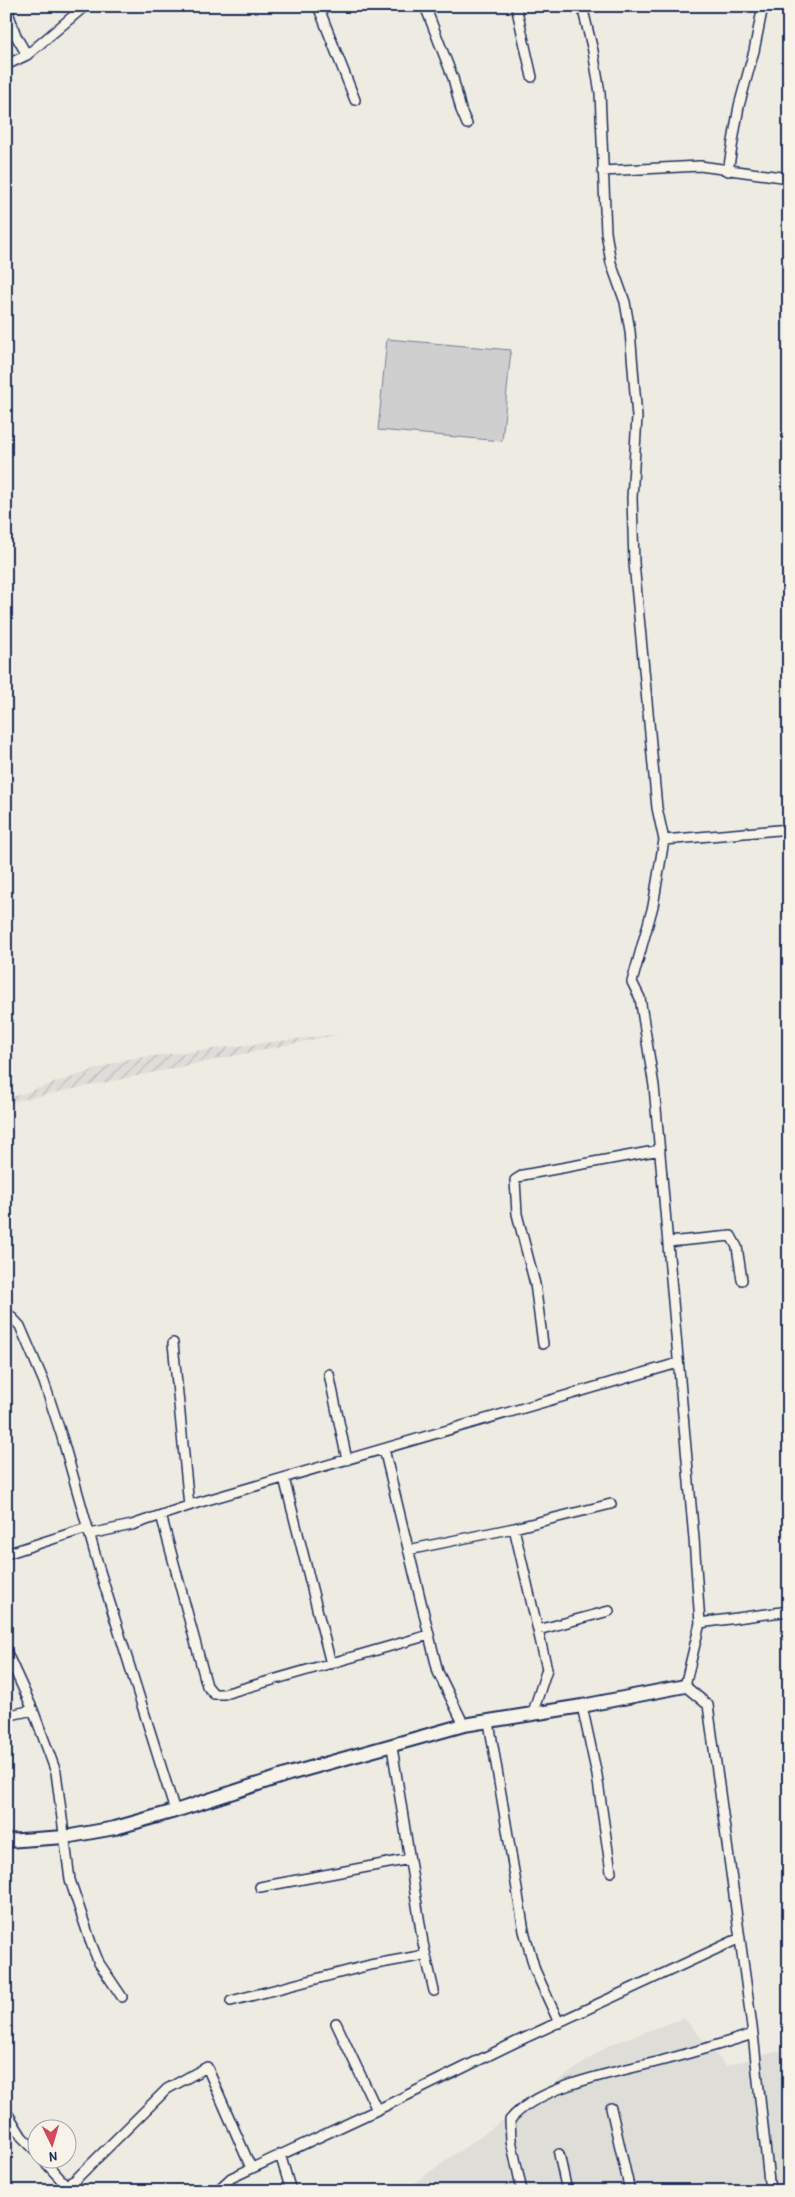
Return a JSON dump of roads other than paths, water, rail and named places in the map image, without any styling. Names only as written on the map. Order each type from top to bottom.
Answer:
[{"type":"street","points":[[6,6],[16,36],[27,55]]},
{"type":"street","points":[[6,65],[27,55],[54,30],[85,6]]},
{"type":"street","points":[[318,6],[355,100]]},
{"type":"street","points":[[425,6],[453,78],[461,110],[468,124]]},
{"type":"street","points":[[516,6],[532,77]]},
{"type":"street","points":[[582,6],[600,93],[602,171],[611,263],[625,302],[630,331],[637,417],[632,498],[634,562],[657,808],[664,840],[653,906],[632,982],[640,998],[646,1028],[660,1150],[700,1623],[685,1686]]},
{"type":"street","points":[[728,171],[739,106],[754,51],[763,6]]},
{"type":"street","points":[[602,171],[700,166],[789,178]]},
{"type":"street","points":[[664,840],[789,829]]},
{"type":"street","points":[[543,1344],[535,1284],[517,1214],[515,1180],[523,1175],[660,1150]]},
{"type":"street","points":[[668,1242],[731,1236],[737,1247],[742,1280]]},
{"type":"street","points":[[6,1311],[20,1326],[44,1382],[62,1437],[138,1698],[175,1812]]},
{"type":"street","points":[[173,1343],[189,1506]]},
{"type":"street","points":[[6,1554],[88,1531],[132,1525],[189,1506],[678,1363]]},
{"type":"street","points":[[329,1374],[347,1460]]},
{"type":"street","points":[[384,1449],[438,1672],[464,1724]]},
{"type":"street","points":[[284,1478],[331,1664]]},
{"type":"street","points":[[408,1550],[514,1528],[611,1504]]},
{"type":"street","points":[[161,1515],[207,1686],[214,1694],[224,1694],[429,1635]]},
{"type":"street","points":[[514,1528],[547,1669],[533,1712]]},
{"type":"street","points":[[538,1630],[609,1611]]},
{"type":"street","points":[[700,1623],[789,1611]]},
{"type":"street","points":[[6,1651],[33,1710],[56,1772],[70,1880],[91,1943],[99,1964],[122,1997]]},
{"type":"street","points":[[6,1841],[65,1837],[115,1828],[175,1812],[289,1774],[464,1724],[490,1722],[533,1712],[582,1706],[685,1686]]},
{"type":"street","points":[[685,1686],[708,1705],[753,2034],[770,2191]]},
{"type":"street","points":[[582,1706],[597,1775],[612,1872]]},
{"type":"street","points":[[6,1716],[33,1710]]},
{"type":"street","points":[[490,1722],[524,1931],[535,1970],[559,2022]]},
{"type":"street","points":[[392,1746],[425,1954],[434,1991]]},
{"type":"street","points":[[260,1887],[410,1858]]},
{"type":"street","points":[[217,2191],[231,2178],[280,2154],[740,1938]]},
{"type":"street","points":[[231,2001],[370,1965],[425,1954]]},
{"type":"street","points":[[336,2023],[377,2110]]},
{"type":"street","points":[[522,2191],[511,2140],[510,2120],[519,2108],[544,2096],[590,2079],[753,2034]]},
{"type":"street","points":[[56,2191],[76,2180],[167,2089],[207,2067],[252,2168]]},
{"type":"street","points":[[611,2108],[630,2191]]},
{"type":"street","points":[[6,2111],[28,2143]]},
{"type":"street","points":[[280,2154],[291,2191]]},
{"type":"street","points":[[559,2154],[567,2191]]},
{"type":"street","points":[[52,2170],[66,2185]]}]
